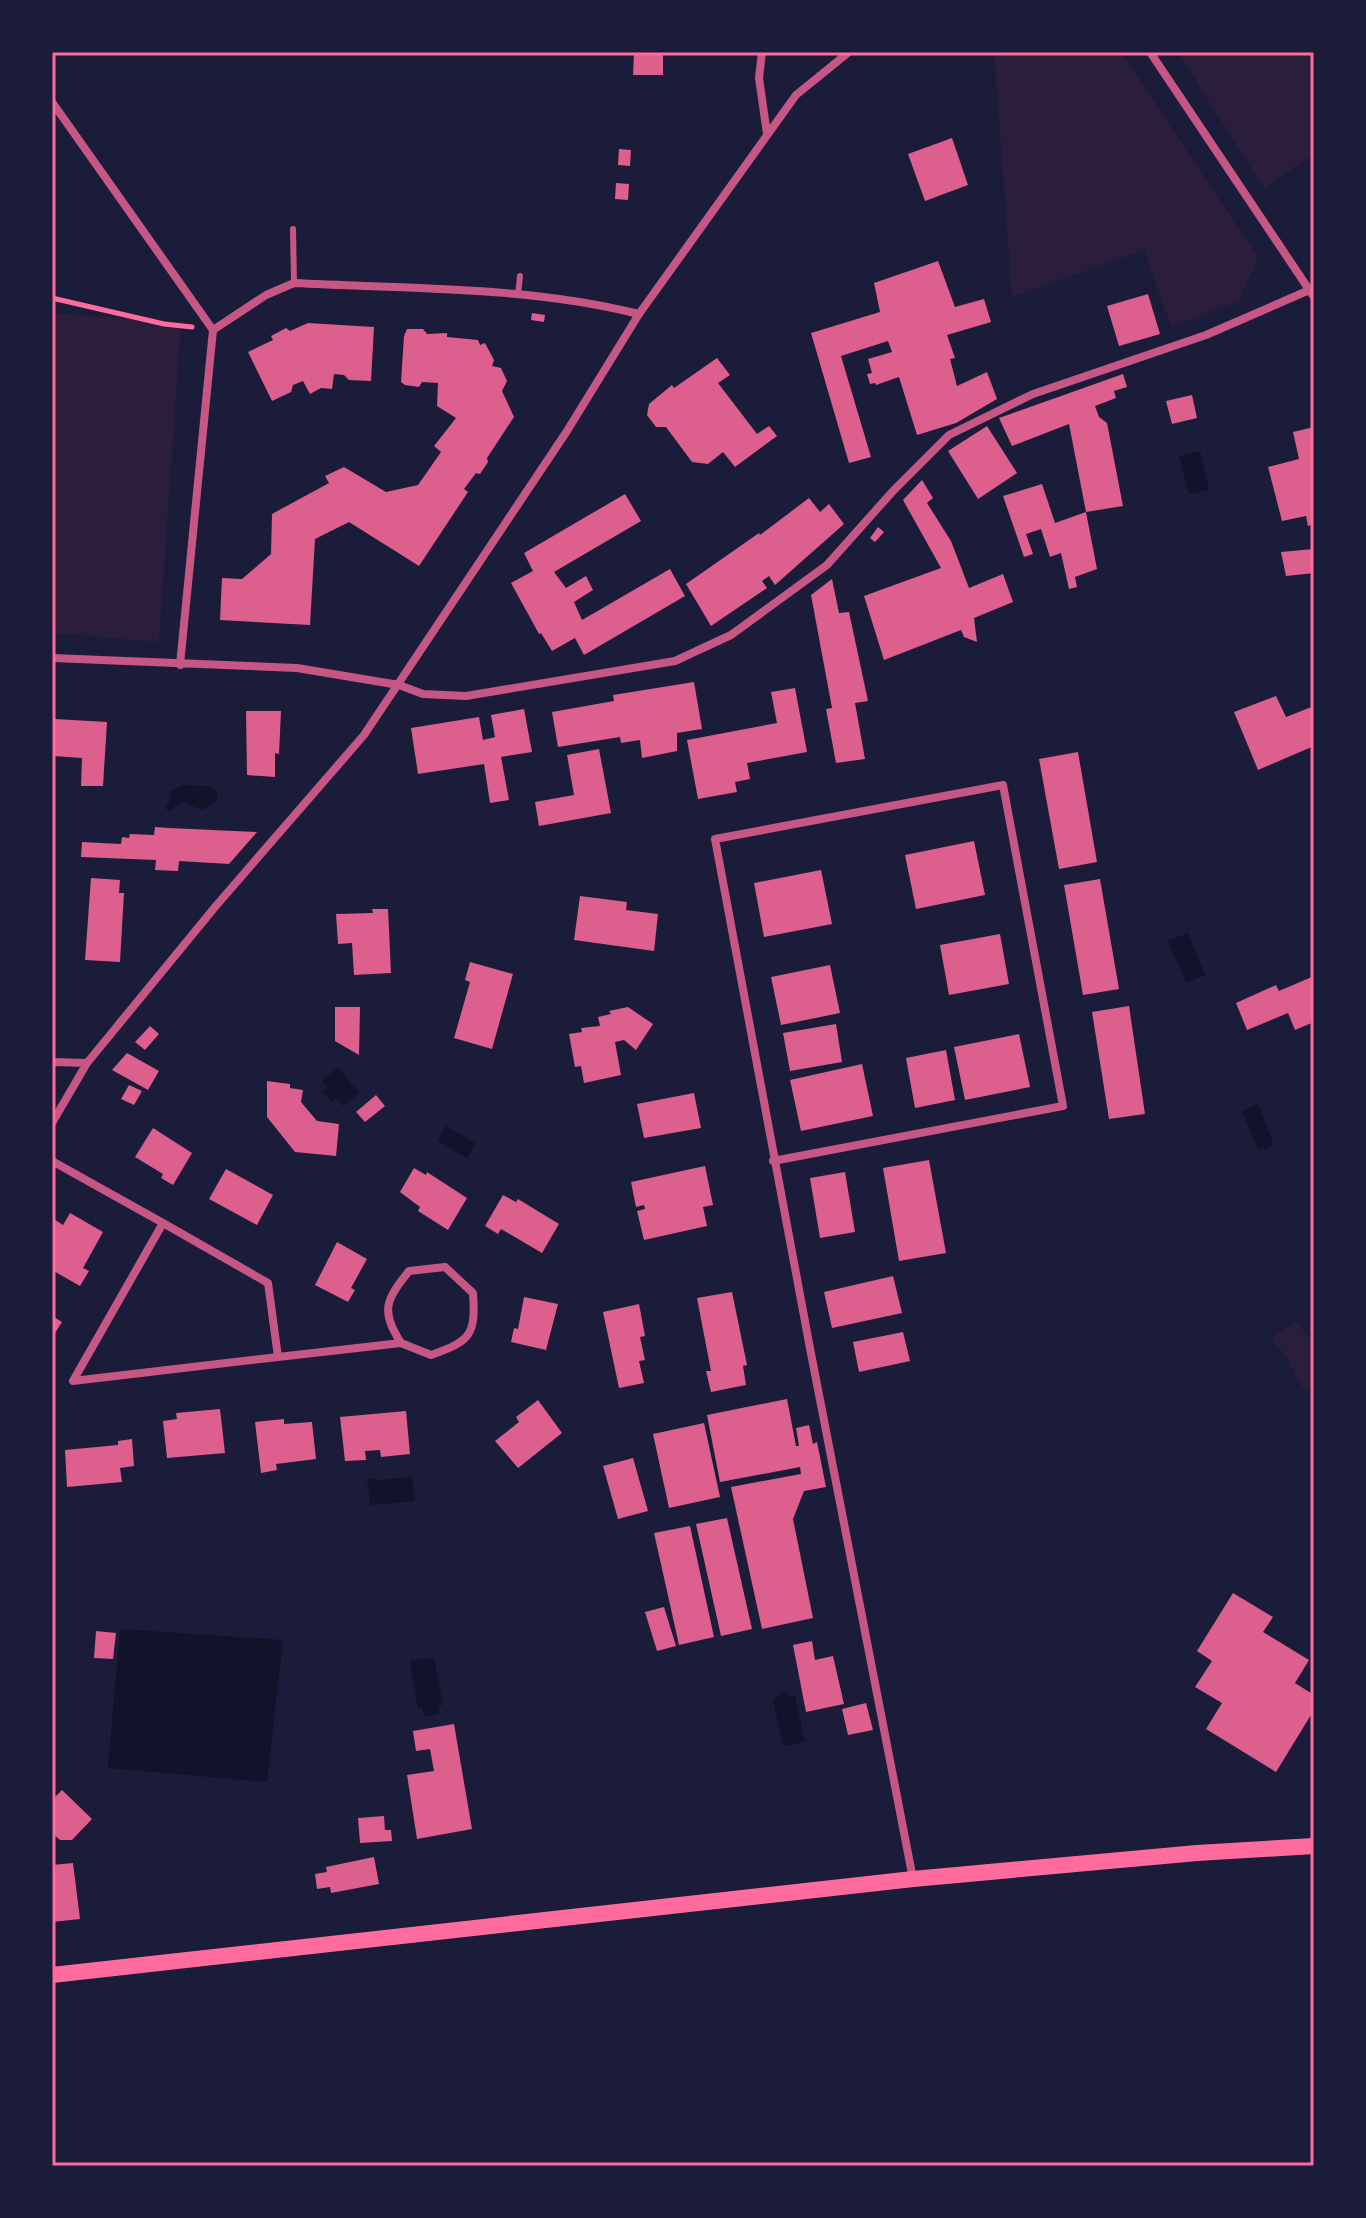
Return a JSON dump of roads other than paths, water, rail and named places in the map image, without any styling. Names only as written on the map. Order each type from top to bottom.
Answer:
[{"type":"main road","points":[[52,1975],[913,1879],[1197,1853],[1314,1846]]},
{"type":"street","points":[[762,52],[759,78],[767,135]]},
{"type":"street","points":[[52,1123],[87,1063],[215,907],[364,735],[567,431],[639,314],[796,95],[849,52]]},
{"type":"street","points":[[52,658],[297,668],[399,685],[423,694],[466,696],[675,661],[731,635],[827,565],[893,491],[949,435],[1033,394],[1206,335],[1313,291],[1150,52]]},
{"type":"street","points":[[52,102],[213,330],[180,665]]},
{"type":"street","points":[[213,330],[266,295],[294,283],[518,295],[604,305],[639,314]]},
{"type":"street","points":[[773,1161],[1063,1106],[1003,785],[715,839],[773,1161],[913,1879]]},
{"type":"street","points":[[52,1062],[87,1063]]},
{"type":"street","points":[[52,1161],[268,1283],[278,1357]]},
{"type":"street","points":[[163,1223],[73,1381],[401,1343],[431,1355],[460,1344],[475,1321],[473,1293],[445,1267],[409,1271],[389,1297],[389,1324],[401,1343]]},
{"type":"lane","points":[[293,229],[294,283]]},
{"type":"lane","points":[[518,295],[520,276]]}]
